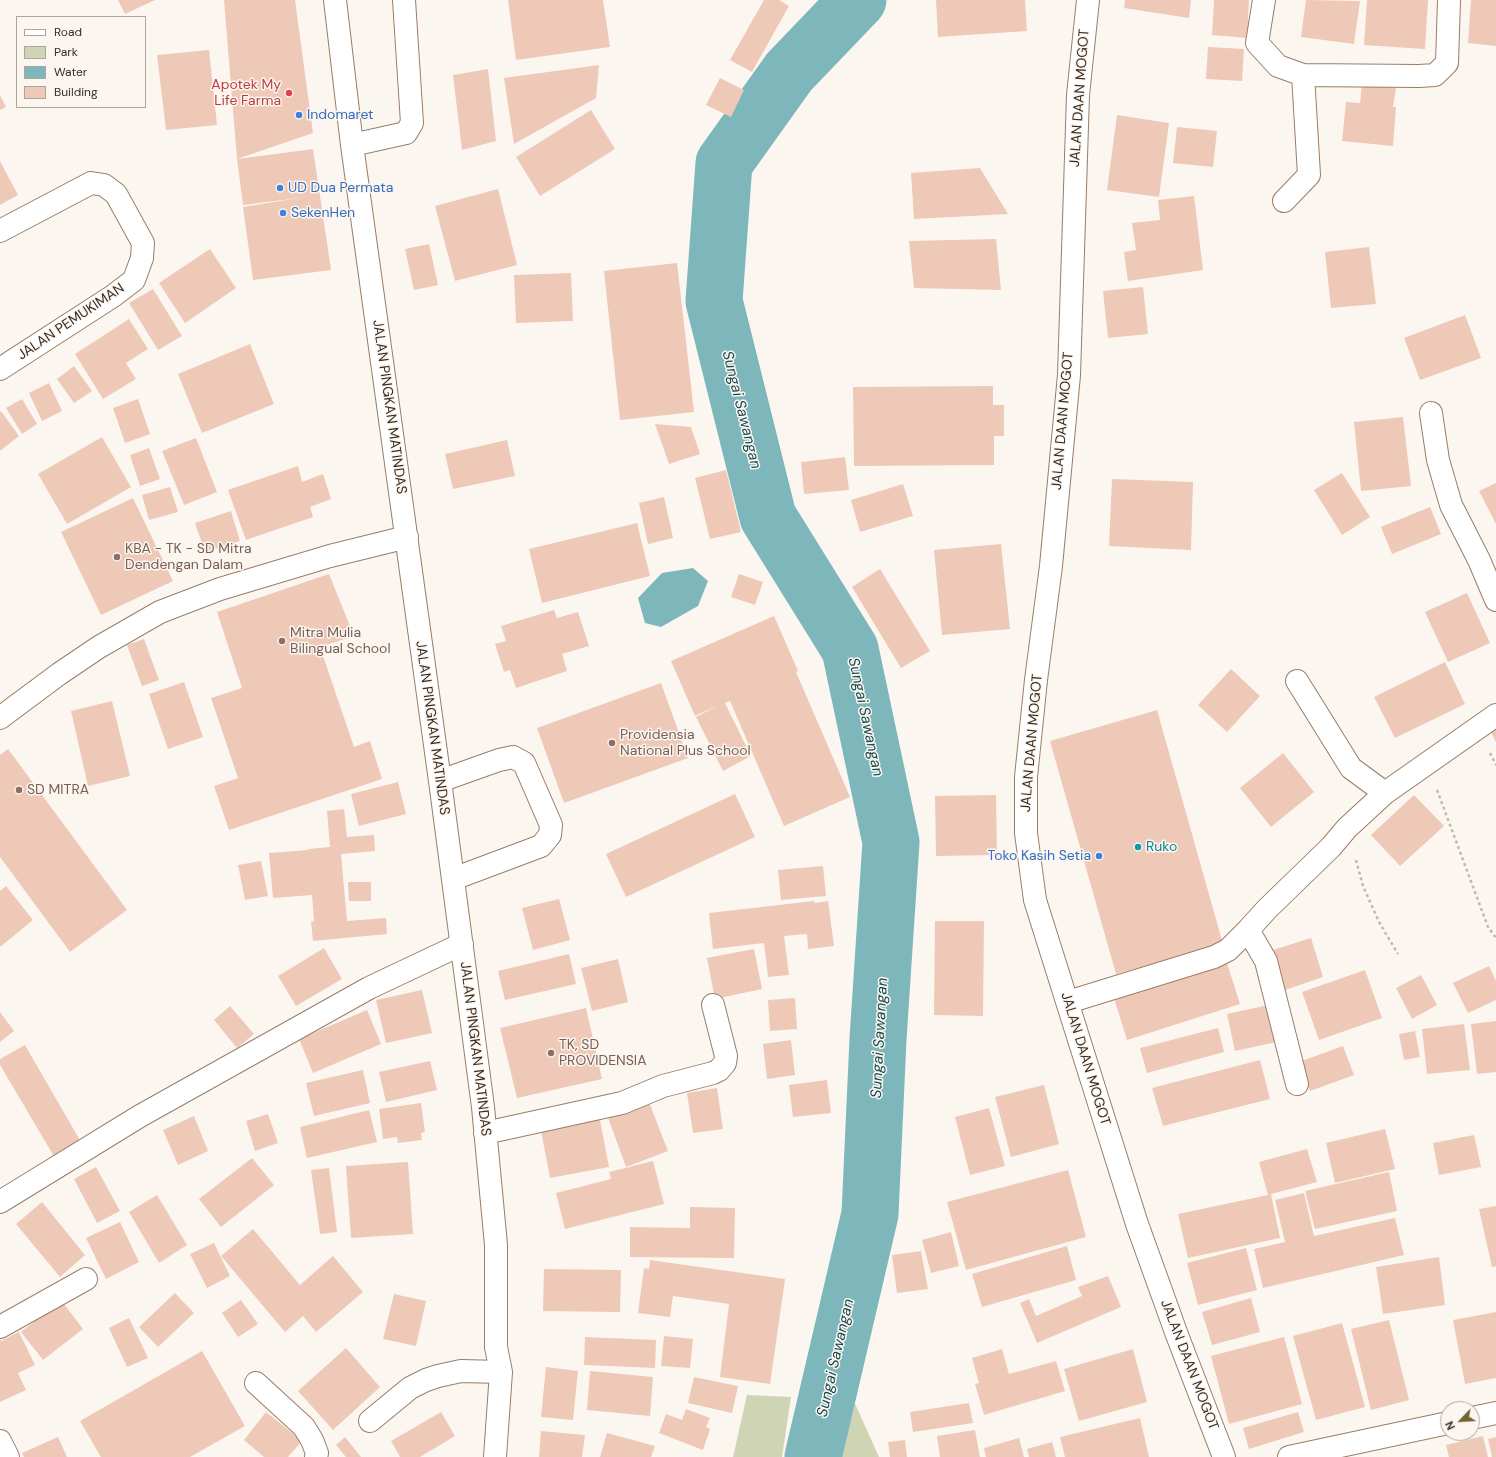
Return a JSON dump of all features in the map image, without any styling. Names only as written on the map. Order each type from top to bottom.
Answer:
[{"type":"street","name":"JALAN PINGKAN MATINDAS","points":[[335,0],[352,145],[462,944],[485,1132],[496,1245],[496,1347],[501,1372],[495,1457]]},
{"type":"street","points":[[352,145],[406,133],[412,123],[404,0]]},
{"type":"street","name":"JALAN DAAN MOGOT","points":[[1088,0],[1078,95],[1069,375],[1051,566],[1036,680],[1026,777],[1026,833],[1036,900],[1137,1224],[1177,1335],[1224,1457]]},
{"type":"street","points":[[1264,0],[1257,43],[1278,66],[1303,74],[1419,76],[1435,75],[1447,63],[1450,0]]},
{"type":"street","points":[[1284,201],[1309,175],[1303,74]]},
{"type":"street","name":"JALAN PEMUKIMAN","points":[[0,231],[91,183],[104,185],[116,194],[143,243],[142,258],[134,280],[113,296],[0,369]]},
{"type":"street","points":[[1430,413],[1438,460],[1451,505],[1479,560],[1496,600]]},
{"type":"street","points":[[0,718],[59,674],[99,647],[160,612],[220,589],[330,556],[407,537]]},
{"type":"street","points":[[1297,682],[1351,768],[1385,793]]},
{"type":"street","points":[[1068,1002],[1214,957],[1228,950],[1347,828],[1385,793],[1427,762],[1496,715]]},
{"type":"street","points":[[440,782],[499,760],[513,757],[524,763],[551,825],[550,835],[541,846],[453,879]]},
{"type":"street","points":[[1248,930],[1266,961],[1296,1084]]},
{"type":"street","points":[[0,1202],[140,1116],[369,988],[462,944]]},
{"type":"street","points":[[485,1132],[622,1103],[663,1086],[713,1073],[719,1070],[725,1063],[726,1056],[713,1005]]},
{"type":"street","points":[[0,1327],[86,1279]]},
{"type":"street","points":[[370,1421],[410,1388],[426,1380],[438,1376],[461,1372],[501,1372]]},
{"type":"street","points":[[256,1383],[304,1427],[312,1440],[317,1453],[316,1457]]},
{"type":"street","points":[[1480,1416],[1496,1413]]},
{"type":"street","points":[[1288,1457],[1440,1425]]},
{"type":"street","points":[[0,1441],[8,1457]]},
{"type":"path","points":[[1427,762],[1488,927],[1496,938]]},
{"type":"path","points":[[1347,828],[1363,886],[1379,922],[1398,954]]},
{"type":"green space","points":[[848,1388],[879,1457],[832,1457]]},
{"type":"green space","points":[[747,1395],[791,1397],[782,1457],[733,1457]]},
{"type":"water","points":[[693,568],[708,581],[698,606],[661,627],[645,623],[638,598],[662,573]]},
{"type":"building","points":[[118,0],[155,0],[125,14]]},
{"type":"building","points":[[224,0],[295,0],[313,133],[237,159]]},
{"type":"building","points":[[508,0],[603,0],[610,47],[516,60]]},
{"type":"building","points":[[764,0],[779,0],[789,6],[752,72],[730,60]]},
{"type":"building","points":[[936,0],[1025,0],[1027,31],[938,37]]},
{"type":"building","points":[[1125,0],[1191,0],[1189,18],[1124,8]]},
{"type":"building","points":[[1214,0],[1249,0],[1247,38],[1212,35]]},
{"type":"building","points":[[1306,0],[1360,1],[1354,44],[1301,37]]},
{"type":"building","points":[[1367,0],[1428,0],[1425,49],[1364,45]]},
{"type":"building","points":[[1471,0],[1496,0],[1496,46],[1468,43]]},
{"type":"building","points":[[1208,47],[1244,49],[1242,81],[1206,79]]},
{"type":"building","points":[[209,50],[217,125],[166,130],[157,55]]},
{"type":"building","points":[[599,65],[596,98],[514,144],[504,78]]},
{"type":"building","points":[[488,69],[496,141],[462,150],[453,75]]},
{"type":"building","points":[[720,78],[744,90],[731,117],[706,105]]},
{"type":"building","points":[[1362,83],[1396,88],[1393,107],[1396,107],[1393,146],[1342,141],[1346,102],[1360,103]]},
{"type":"building","points":[[0,95],[6,107],[0,110]]},
{"type":"building","points":[[591,110],[615,149],[540,196],[516,157]]},
{"type":"building","points":[[1117,115],[1169,123],[1159,197],[1107,190]]},
{"type":"building","points":[[1177,127],[1217,131],[1213,167],[1173,163]]},
{"type":"building","points":[[313,149],[331,270],[253,280],[243,207],[299,198],[243,205],[237,159]]},
{"type":"building","points":[[0,161],[18,195],[0,205]]},
{"type":"building","points":[[980,168],[1008,214],[914,219],[911,173]]},
{"type":"building","points":[[498,189],[517,265],[455,281],[435,206]]},
{"type":"building","points":[[1194,196],[1203,270],[1128,281],[1124,252],[1136,250],[1132,223],[1160,220],[1158,200]]},
{"type":"building","points":[[996,239],[1001,290],[914,288],[909,241]]},
{"type":"building","points":[[429,244],[438,285],[414,290],[405,249]]},
{"type":"building","points":[[1369,247],[1376,304],[1331,308],[1325,252]]},
{"type":"building","points":[[210,249],[236,288],[185,323],[159,283]]},
{"type":"building","points":[[677,263],[694,412],[620,420],[604,271]]},
{"type":"building","points":[[571,273],[573,321],[516,323],[514,275]]},
{"type":"building","points":[[1143,287],[1148,334],[1108,338],[1103,291]]},
{"type":"building","points":[[153,289],[182,336],[158,350],[129,303]]},
{"type":"building","points":[[1465,315],[1481,358],[1420,380],[1404,338]]},
{"type":"building","points":[[129,319],[148,349],[126,363],[136,379],[103,399],[75,354]]},
{"type":"building","points":[[250,344],[274,404],[202,433],[178,374]]},
{"type":"building","points":[[74,366],[92,391],[74,403],[57,379]]},
{"type":"building","points":[[49,383],[62,411],[42,421],[29,393]]},
{"type":"building","points":[[993,386],[993,405],[1004,405],[1004,436],[994,436],[994,465],[854,466],[853,387]]},
{"type":"building","points":[[22,399],[37,424],[22,434],[6,408]]},
{"type":"building","points":[[138,399],[150,434],[125,443],[113,408]]},
{"type":"building","points":[[1,411],[19,436],[0,451],[0,412]]},
{"type":"building","points":[[1403,417],[1411,486],[1361,491],[1354,422]]},
{"type":"building","points":[[655,424],[691,427],[700,454],[669,464]]},
{"type":"building","points":[[102,437],[131,487],[67,524],[38,474]]},
{"type":"building","points":[[196,438],[217,492],[184,505],[162,451]]},
{"type":"building","points":[[507,440],[515,476],[453,489],[445,454]]},
{"type":"building","points":[[149,448],[160,479],[140,486],[130,455]]},
{"type":"building","points":[[845,457],[849,490],[804,494],[801,462]]},
{"type":"building","points":[[298,466],[302,482],[323,474],[331,499],[310,507],[313,517],[246,540],[228,490]]},
{"type":"building","points":[[726,470],[741,532],[710,539],[695,478]]},
{"type":"building","points":[[1342,473],[1370,517],[1342,535],[1314,490]]},
{"type":"building","points":[[1112,479],[1193,482],[1191,550],[1109,546]]},
{"type":"building","points":[[1496,483],[1496,524],[1479,491]]},
{"type":"building","points":[[903,484],[913,516],[860,532],[851,500]]},
{"type":"building","points":[[170,487],[178,512],[149,520],[142,495]]},
{"type":"building","points":[[664,497],[673,538],[648,544],[639,503]]},
{"type":"building","name":"KBA - TK - SD Mitra Dendengan Dalam","points":[[133,498],[173,581],[101,615],[61,532]]},
{"type":"building","points":[[1430,507],[1441,534],[1392,554],[1381,527]]},
{"type":"building","points":[[231,511],[240,541],[205,552],[195,523]]},
{"type":"building","points":[[637,523],[650,576],[542,603],[529,549]]},
{"type":"building","points":[[1001,544],[1010,629],[942,635],[934,550]]},
{"type":"building","points":[[880,569],[930,651],[901,668],[852,587]]},
{"type":"building","points":[[329,574],[354,636],[320,647],[354,747],[370,741],[382,779],[229,830],[214,786],[238,778],[211,698],[242,688],[217,612]]},
{"type":"building","points":[[739,574],[763,582],[755,605],[731,597]]},
{"type":"building","points":[[1467,593],[1490,643],[1448,662],[1425,612]]},
{"type":"building","points":[[554,610],[557,618],[578,612],[589,646],[562,654],[567,671],[516,688],[510,670],[504,672],[495,644],[506,641],[501,626]]},
{"type":"building","points":[[774,616],[798,671],[796,672],[850,797],[784,826],[730,701],[725,703],[751,756],[723,771],[696,717],[719,705],[695,716],[671,661]]},
{"type":"building","points":[[144,639],[159,680],[142,686],[127,645]]},
{"type":"building","points":[[1445,662],[1465,704],[1395,738],[1374,697]]},
{"type":"building","points":[[1231,669],[1260,696],[1227,732],[1198,705]]},
{"type":"building","points":[[184,682],[203,737],[168,749],[149,694]]},
{"type":"building","name":"Providensia National Plus School","points":[[661,683],[688,758],[564,803],[537,728]]},
{"type":"building","points":[[112,701],[130,776],[88,786],[71,711]]},
{"type":"building","name":"Ruko","points":[[1157,710],[1223,944],[1116,974],[1050,741]]},
{"type":"building","points":[[1496,725],[1496,742],[1489,728]]},
{"type":"building","points":[[8,749],[127,910],[70,952],[0,857],[0,755]]},
{"type":"building","points":[[1283,753],[1314,792],[1271,827],[1240,788]]},
{"type":"building","points":[[398,782],[406,814],[359,826],[351,794]]},
{"type":"building","points":[[735,794],[755,837],[626,897],[606,854]]},
{"type":"building","points":[[996,795],[997,855],[936,856],[935,796]]},
{"type":"building","points":[[1414,795],[1444,826],[1400,866],[1371,835]]},
{"type":"building","points":[[344,809],[347,837],[374,835],[375,851],[341,854],[347,921],[386,918],[387,934],[313,941],[311,922],[314,921],[312,895],[273,898],[269,853],[330,847],[327,811]]},
{"type":"building","points":[[261,861],[268,896],[245,900],[238,865]]},
{"type":"building","points":[[823,866],[826,896],[781,900],[778,870]]},
{"type":"building","points":[[348,882],[371,882],[371,901],[349,901]]},
{"type":"building","points":[[6,886],[33,920],[0,947],[0,891]]},
{"type":"building","points":[[559,899],[570,940],[533,950],[522,908]]},
{"type":"building","points":[[814,901],[815,903],[828,901],[834,946],[808,949],[807,934],[784,936],[789,975],[768,977],[764,943],[713,949],[709,913]]},
{"type":"building","points":[[935,921],[984,921],[983,1016],[934,1015]]},
{"type":"building","points":[[1311,938],[1323,977],[1285,990],[1273,950]]},
{"type":"building","points":[[324,948],[342,979],[296,1006],[278,976]]},
{"type":"building","points":[[754,949],[762,989],[715,999],[707,958]]},
{"type":"building","points":[[569,954],[576,984],[505,1000],[498,971]]},
{"type":"building","points":[[618,959],[628,1002],[592,1011],[581,968]]},
{"type":"building","points":[[1226,960],[1240,1004],[1127,1040],[1113,995]]},
{"type":"building","points":[[1489,966],[1496,981],[1496,1000],[1468,1013],[1453,983]]},
{"type":"building","points":[[1365,970],[1382,1018],[1319,1040],[1302,992]]},
{"type":"building","points":[[1421,975],[1437,1005],[1412,1019],[1396,988]]},
{"type":"building","points":[[422,990],[432,1033],[386,1043],[376,1000]]},
{"type":"building","points":[[795,998],[797,1029],[770,1031],[768,1000]]},
{"type":"building","points":[[1273,1004],[1281,1041],[1235,1051],[1227,1014]]},
{"type":"building","points":[[230,1006],[254,1034],[237,1048],[214,1020]]},
{"type":"building","name":"TK, SD PROVIDENSIA","points":[[586,1008],[602,1079],[517,1098],[500,1028]]},
{"type":"building","points":[[367,1010],[381,1044],[313,1073],[299,1039]]},
{"type":"building","points":[[0,1012],[14,1031],[0,1042]]},
{"type":"building","points":[[1496,1021],[1496,1072],[1477,1074],[1471,1024]]},
{"type":"building","points":[[1464,1024],[1470,1070],[1427,1074],[1422,1029]]},
{"type":"building","points":[[1218,1028],[1224,1052],[1147,1073],[1140,1048]]},
{"type":"building","points":[[1415,1031],[1420,1057],[1404,1060],[1399,1034]]},
{"type":"building","points":[[791,1040],[795,1075],[767,1079],[763,1044]]},
{"type":"building","points":[[25,1045],[81,1142],[55,1158],[0,1065],[0,1059]]},
{"type":"building","points":[[1343,1046],[1354,1075],[1310,1091],[1299,1062]]},
{"type":"building","points":[[1260,1060],[1270,1099],[1163,1126],[1152,1088]]},
{"type":"building","points":[[430,1061],[437,1090],[386,1102],[379,1072]]},
{"type":"building","points":[[363,1070],[370,1103],[314,1116],[306,1083]]},
{"type":"building","points":[[827,1080],[831,1113],[793,1117],[789,1085]]},
{"type":"building","points":[[1044,1085],[1059,1144],[1011,1157],[995,1097]]},
{"type":"building","points":[[717,1088],[723,1129],[693,1133],[687,1093]]},
{"type":"building","points":[[647,1097],[668,1151],[626,1167],[606,1112]]},
{"type":"building","points":[[421,1103],[425,1132],[421,1133],[422,1140],[398,1143],[397,1137],[383,1139],[379,1109]]},
{"type":"building","points":[[989,1108],[1005,1166],[970,1175],[955,1117]]},
{"type":"building","points":[[369,1110],[377,1142],[307,1158],[300,1127]]},
{"type":"building","points":[[268,1114],[278,1143],[255,1151],[246,1121]]},
{"type":"building","points":[[599,1115],[609,1167],[550,1178],[540,1126]]},
{"type":"building","points":[[194,1116],[208,1151],[178,1165],[163,1130]]},
{"type":"building","points":[[1385,1129],[1395,1169],[1335,1183],[1326,1143]]},
{"type":"building","points":[[1474,1135],[1481,1167],[1439,1175],[1433,1143]]},
{"type":"building","points":[[1307,1149],[1317,1182],[1271,1194],[1280,1238],[1188,1258],[1178,1214],[1268,1195],[1259,1162]]},
{"type":"building","points":[[252,1158],[274,1185],[221,1227],[199,1199]]},
{"type":"building","points":[[653,1161],[664,1204],[565,1229],[556,1193],[611,1179],[609,1172]]},
{"type":"building","points":[[408,1162],[413,1234],[351,1238],[346,1166]]},
{"type":"building","points":[[96,1167],[120,1211],[97,1223],[74,1179]]},
{"type":"building","points":[[329,1168],[337,1232],[320,1234],[311,1170]]},
{"type":"building","points":[[1068,1170],[1086,1237],[966,1270],[947,1202]]},
{"type":"building","points":[[1389,1172],[1397,1211],[1315,1229],[1305,1191]]},
{"type":"building","points":[[1304,1193],[1314,1236],[1395,1218],[1404,1255],[1263,1288],[1254,1249],[1285,1242],[1275,1200]]},
{"type":"building","points":[[157,1195],[187,1245],[159,1263],[129,1212]]},
{"type":"building","points":[[42,1202],[85,1255],[60,1277],[16,1224]]},
{"type":"building","points":[[1496,1206],[1496,1266],[1492,1267],[1479,1209]]},
{"type":"building","points":[[690,1207],[735,1208],[734,1258],[630,1257],[630,1227],[690,1228]]},
{"type":"building","points":[[120,1222],[139,1262],[106,1279],[86,1238]]},
{"type":"building","points":[[253,1229],[300,1285],[333,1256],[363,1292],[316,1332],[303,1316],[285,1332],[221,1256]]},
{"type":"building","points":[[951,1232],[959,1266],[931,1273],[922,1240]]},
{"type":"building","points":[[214,1243],[230,1276],[207,1288],[190,1254]]},
{"type":"building","points":[[1067,1246],[1076,1280],[982,1307],[972,1274]]},
{"type":"building","points":[[1246,1248],[1257,1290],[1198,1305],[1187,1263]]},
{"type":"building","points":[[921,1251],[928,1289],[897,1293],[892,1255]]},
{"type":"building","points":[[1439,1257],[1445,1305],[1383,1314],[1376,1267]]},
{"type":"building","points":[[650,1260],[785,1279],[770,1384],[720,1377],[729,1304],[673,1296],[670,1317],[638,1313],[644,1268],[649,1269]]},
{"type":"building","points":[[544,1269],[621,1270],[620,1312],[543,1311]]},
{"type":"building","points":[[1108,1276],[1121,1307],[1037,1343],[1020,1303],[1029,1299],[1036,1316],[1082,1296],[1078,1287]]},
{"type":"building","points":[[175,1293],[194,1313],[158,1347],[139,1327]]},
{"type":"building","points":[[394,1294],[426,1301],[416,1346],[383,1339]]},
{"type":"building","points":[[1251,1298],[1260,1332],[1212,1345],[1202,1312]]},
{"type":"building","points":[[61,1300],[83,1329],[43,1360],[21,1332]]},
{"type":"building","points":[[241,1300],[258,1324],[238,1337],[222,1313]]},
{"type":"building","points":[[1496,1312],[1496,1378],[1465,1384],[1453,1320]]},
{"type":"building","points":[[129,1318],[148,1358],[127,1367],[109,1328]]},
{"type":"building","points":[[1389,1320],[1409,1400],[1371,1410],[1351,1329]]},
{"type":"building","points":[[1342,1323],[1365,1407],[1316,1420],[1293,1336]]},
{"type":"building","points":[[19,1332],[35,1365],[18,1373],[26,1390],[0,1402],[0,1338],[1,1341]]},
{"type":"building","points":[[664,1336],[693,1339],[690,1368],[661,1366]]},
{"type":"building","points":[[585,1337],[656,1340],[655,1368],[584,1365]]},
{"type":"building","points":[[1284,1337],[1302,1404],[1229,1424],[1211,1356]]},
{"type":"building","points":[[346,1348],[380,1387],[333,1430],[298,1391]]},
{"type":"building","points":[[1002,1349],[1009,1374],[1056,1361],[1065,1391],[984,1415],[975,1384],[979,1383],[972,1358]]},
{"type":"building","points":[[1133,1349],[1147,1402],[1079,1421],[1064,1369]]},
{"type":"building","points":[[202,1351],[245,1426],[190,1457],[101,1457],[80,1421]]},
{"type":"building","points":[[546,1367],[578,1371],[573,1420],[541,1417]]},
{"type":"building","points":[[590,1371],[653,1377],[650,1416],[587,1410]]},
{"type":"building","points":[[694,1377],[738,1386],[732,1413],[688,1403]]},
{"type":"building","points":[[969,1403],[973,1423],[913,1432],[910,1412]]},
{"type":"building","points":[[686,1409],[710,1418],[706,1427],[710,1429],[703,1450],[659,1433],[666,1414],[682,1420]]},
{"type":"building","points":[[266,1412],[302,1441],[288,1457],[264,1457],[244,1440]]},
{"type":"building","points":[[441,1412],[455,1436],[420,1457],[400,1457],[391,1441]]},
{"type":"building","points":[[1298,1412],[1304,1432],[1249,1449],[1243,1428]]},
{"type":"building","points":[[1140,1418],[1149,1457],[1065,1457],[1060,1437]]},
{"type":"building","points":[[975,1430],[980,1457],[940,1457],[937,1436]]},
{"type":"building","points":[[541,1431],[585,1435],[582,1457],[539,1457]]},
{"type":"building","points":[[607,1433],[655,1446],[651,1457],[600,1457]]},
{"type":"building","points":[[1483,1436],[1488,1457],[1449,1457],[1446,1445],[1462,1441],[1480,1441],[1480,1437]]},
{"type":"building","points":[[58,1437],[67,1457],[24,1457],[22,1453]]},
{"type":"building","points":[[345,1437],[361,1457],[346,1457],[336,1445]]},
{"type":"building","points":[[1496,1437],[1496,1457],[1492,1457],[1488,1439]]},
{"type":"building","points":[[1019,1438],[1024,1457],[986,1457],[984,1448]]},
{"type":"building","points":[[905,1440],[907,1457],[890,1457],[888,1442]]},
{"type":"building","points":[[1052,1442],[1056,1457],[1029,1457],[1027,1449]]},
{"type":"waterway","name":"Sungai Sawangan","points":[[813,1457],[870,1214],[878,1039],[891,842],[850,649],[768,517],[714,301],[724,163],[789,72],[858,0]]},
{"type":"place","name":"Apotek My Life Farma","points":[[289,93]]},
{"type":"place","name":"Indomaret","points":[[299,115]]},
{"type":"place","name":"UD Dua Permata","points":[[280,188]]},
{"type":"place","name":"SekenHen","points":[[283,213]]},
{"type":"place","name":"KBA - TK - SD Mitra Dendengan Dalam","points":[[117,557]]},
{"type":"place","name":"Mitra Mulia Bilingual School","points":[[282,641]]},
{"type":"place","name":"Providensia National Plus School","points":[[612,743]]},
{"type":"place","name":"SD MITRA","points":[[19,790]]},
{"type":"place","name":"Ruko","points":[[1138,847]]},
{"type":"place","name":"Toko Kasih Setia","points":[[1099,856]]},
{"type":"place","name":"TK, SD PROVIDENSIA","points":[[551,1053]]}]
